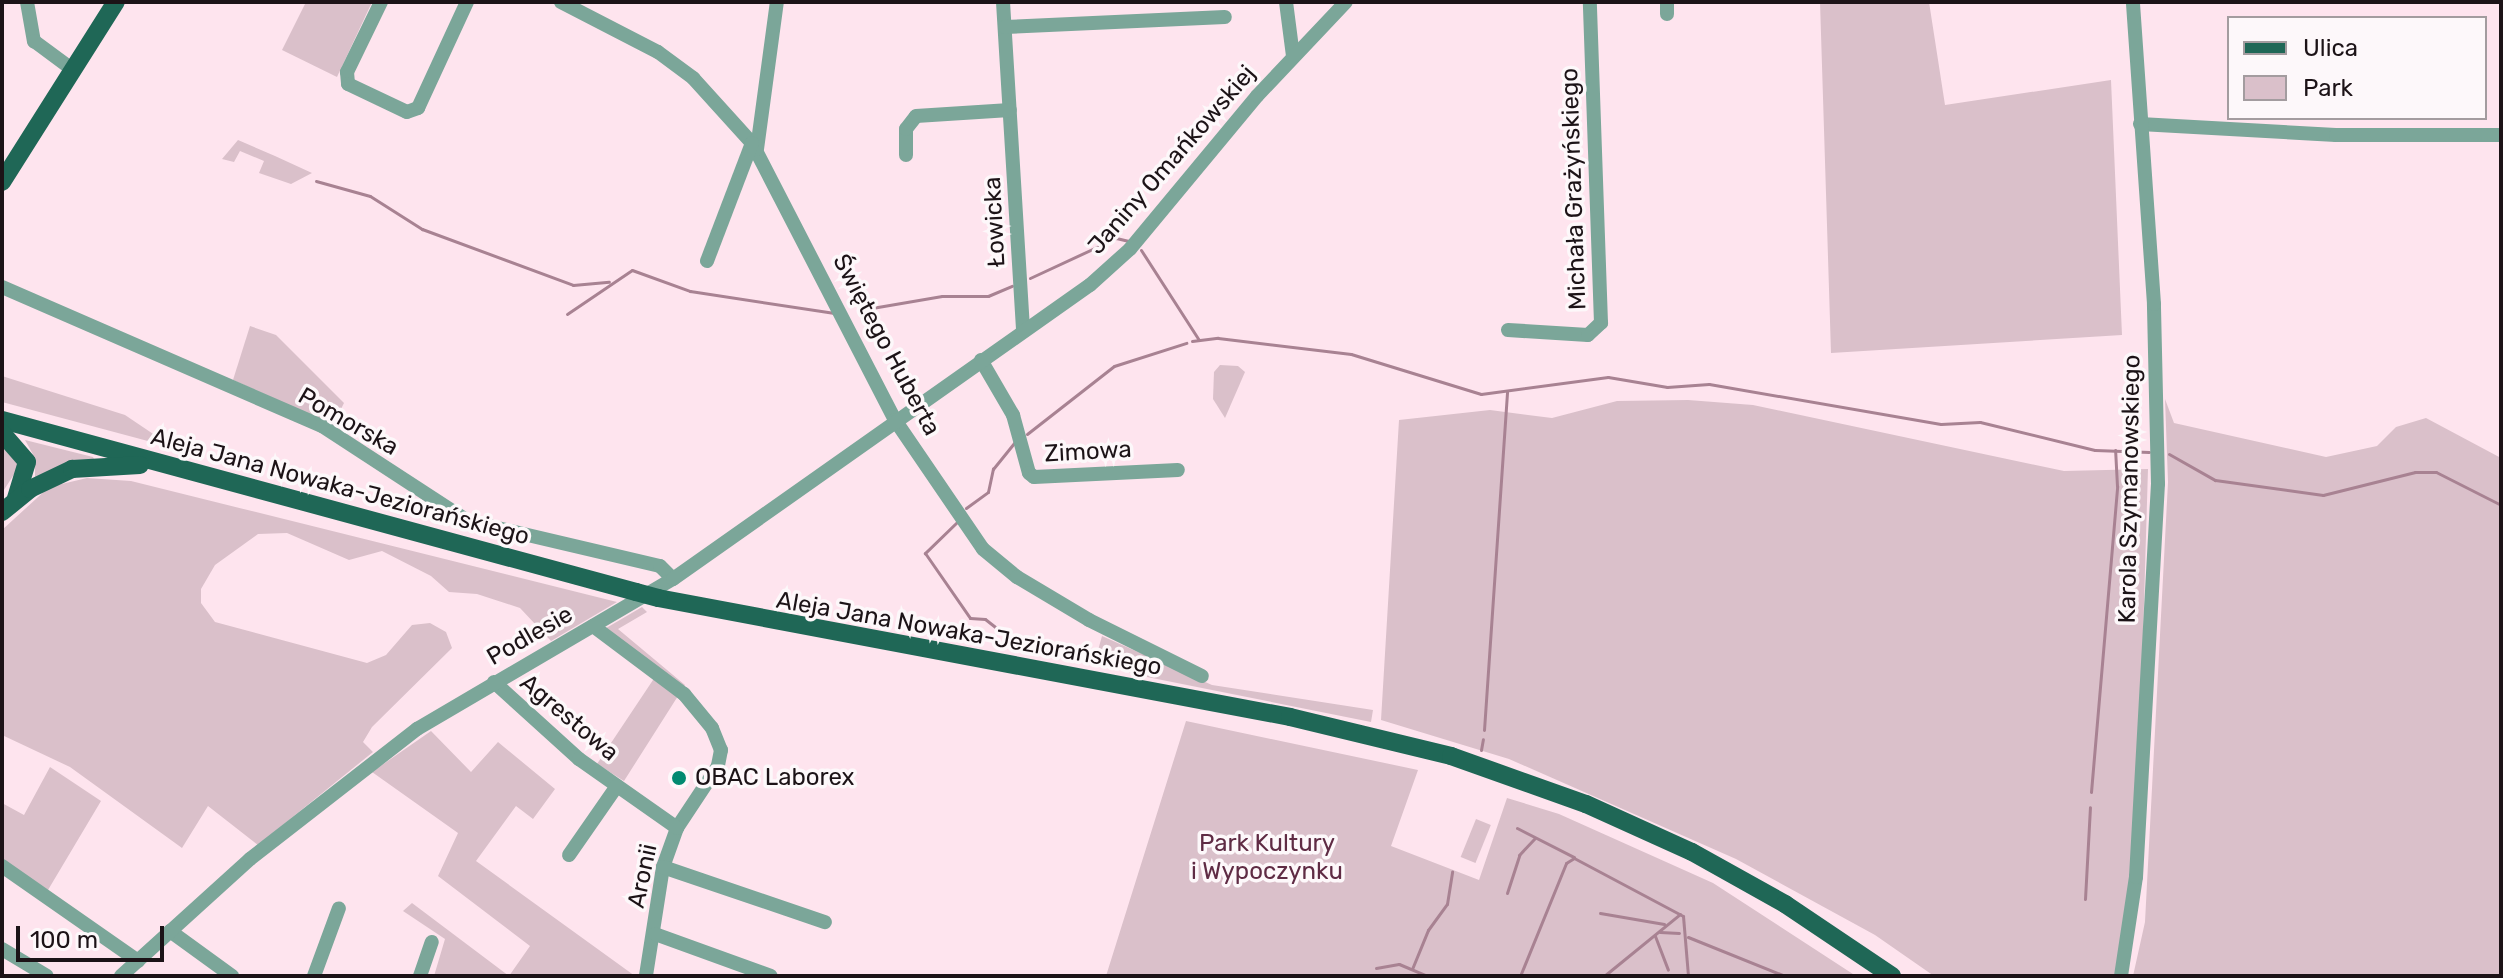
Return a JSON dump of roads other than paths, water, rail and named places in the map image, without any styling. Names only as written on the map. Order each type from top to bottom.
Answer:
[{"type":"main road","points":[[2,182],[116,2]]},
{"type":"main road","name":"Aleja Jana Nowaka-Jeziorańskiego","points":[[2,420],[658,598],[1290,717],[1451,756],[1586,804],[1692,852],[1785,904],[1892,976]]},
{"type":"main road","points":[[2,433],[27,462],[9,505]]},
{"type":"main road","points":[[9,505],[72,469],[163,464]]},
{"type":"street","points":[[27,2],[27,25],[34,41],[73,70]]},
{"type":"street","points":[[381,2],[347,72],[348,84],[407,112],[418,108],[467,2]]},
{"type":"street","name":"Świętego Huberta","points":[[561,2],[658,52],[693,78],[755,146],[895,420],[983,549],[1000,565],[1089,620],[1202,676]]},
{"type":"street","points":[[707,261],[755,146],[777,2]]},
{"type":"street","name":"Łowicka","points":[[1003,2],[1023,331]]},
{"type":"street","points":[[1286,2],[1293,56]]},
{"type":"street","name":"Janiny Omańkowskiej","points":[[981,360],[1130,249],[1332,8],[1346,2]]},
{"type":"street","name":"Michała Grażyńskiego","points":[[1508,330],[1588,335],[1601,323],[1590,2]]},
{"type":"street","name":"Karola Szymanowskiego","points":[[2121,976],[2136,877],[2158,484],[2154,304],[2133,2]]},
{"type":"street","points":[[1005,27],[1225,17]]},
{"type":"street","points":[[906,155],[906,129],[916,116],[1010,110]]},
{"type":"street","points":[[2140,124],[2336,135],[2501,135]]},
{"type":"street","name":"Pomorska","points":[[2,287],[322,426],[468,521],[660,566],[673,579]]},
{"type":"street","name":"Podlesie","points":[[121,976],[338,787],[494,682],[673,579],[981,360]]},
{"type":"street","name":"Zimowa","points":[[981,360],[1013,415],[1029,473],[1034,477],[1178,470]]},
{"type":"street","name":"Aronii","points":[[593,626],[684,694],[712,728],[721,750],[718,766],[677,828],[663,867],[655,934],[646,976]]},
{"type":"street","name":"Agrestowa","points":[[494,682],[579,759],[677,828]]},
{"type":"street","name":"Agrestowa","points":[[569,855],[617,786]]},
{"type":"street","points":[[2,866],[138,961]]},
{"type":"street","points":[[663,867],[825,922]]},
{"type":"street","points":[[314,976],[339,908]]},
{"type":"street","points":[[170,931],[232,976]]},
{"type":"street","points":[[655,934],[771,976]]},
{"type":"street","points":[[420,976],[432,942]]},
{"type":"street","points":[[2,949],[47,976]]},
{"type":"waterway","points":[[316,181],[370,196],[422,229],[573,285],[609,282]]},
{"type":"waterway","points":[[1030,278],[1116,238],[1129,241]]},
{"type":"waterway","points":[[1141,250],[1199,340]]},
{"type":"waterway","points":[[567,314],[632,270],[690,291],[834,313]]},
{"type":"waterway","points":[[866,309],[942,296],[988,296],[1012,286]]},
{"type":"waterway","points":[[1192,341],[1218,338],[1351,354],[1481,394],[1608,377],[1667,387],[1709,384],[1941,424],[1980,422],[2095,450],[2149,452]]},
{"type":"waterway","points":[[1027,434],[1114,366],[1186,343]]},
{"type":"waterway","points":[[1484,730],[1507,392]]},
{"type":"waterway","points":[[966,508],[988,492],[993,469],[1015,442]]},
{"type":"waterway","points":[[2091,792],[2117,486],[2115,450]]},
{"type":"waterway","points":[[2169,454],[2215,480],[2323,495],[2415,472],[2436,472],[2501,505]]},
{"type":"waterway","points":[[957,522],[925,553],[970,618],[985,619],[1022,648]]},
{"type":"waterway","points":[[1481,750],[1483,739]]},
{"type":"waterway","points":[[2085,899],[2090,807]]},
{"type":"waterway","points":[[1517,828],[1574,857]]},
{"type":"waterway","points":[[1507,893],[1519,855],[1535,838]]},
{"type":"waterway","points":[[1520,976],[1566,863],[1574,858],[1683,916],[1688,976]]},
{"type":"waterway","points":[[1412,969],[1428,930],[1447,904],[1452,871]]},
{"type":"waterway","points":[[1600,913],[1664,924]]},
{"type":"waterway","points":[[1604,976],[1680,914]]},
{"type":"waterway","points":[[1660,932],[1679,933]]},
{"type":"waterway","points":[[1655,936],[1668,970]]},
{"type":"waterway","points":[[1688,937],[1785,976]]},
{"type":"waterway","points":[[1376,968],[1399,964],[1427,976]]},
{"type":"place","name":"OBAC Laborex","points":[[679,778]]},
{"type":"park label","name":"Park Kultury i Wypoczynku","points":[[1267,858]]}]
